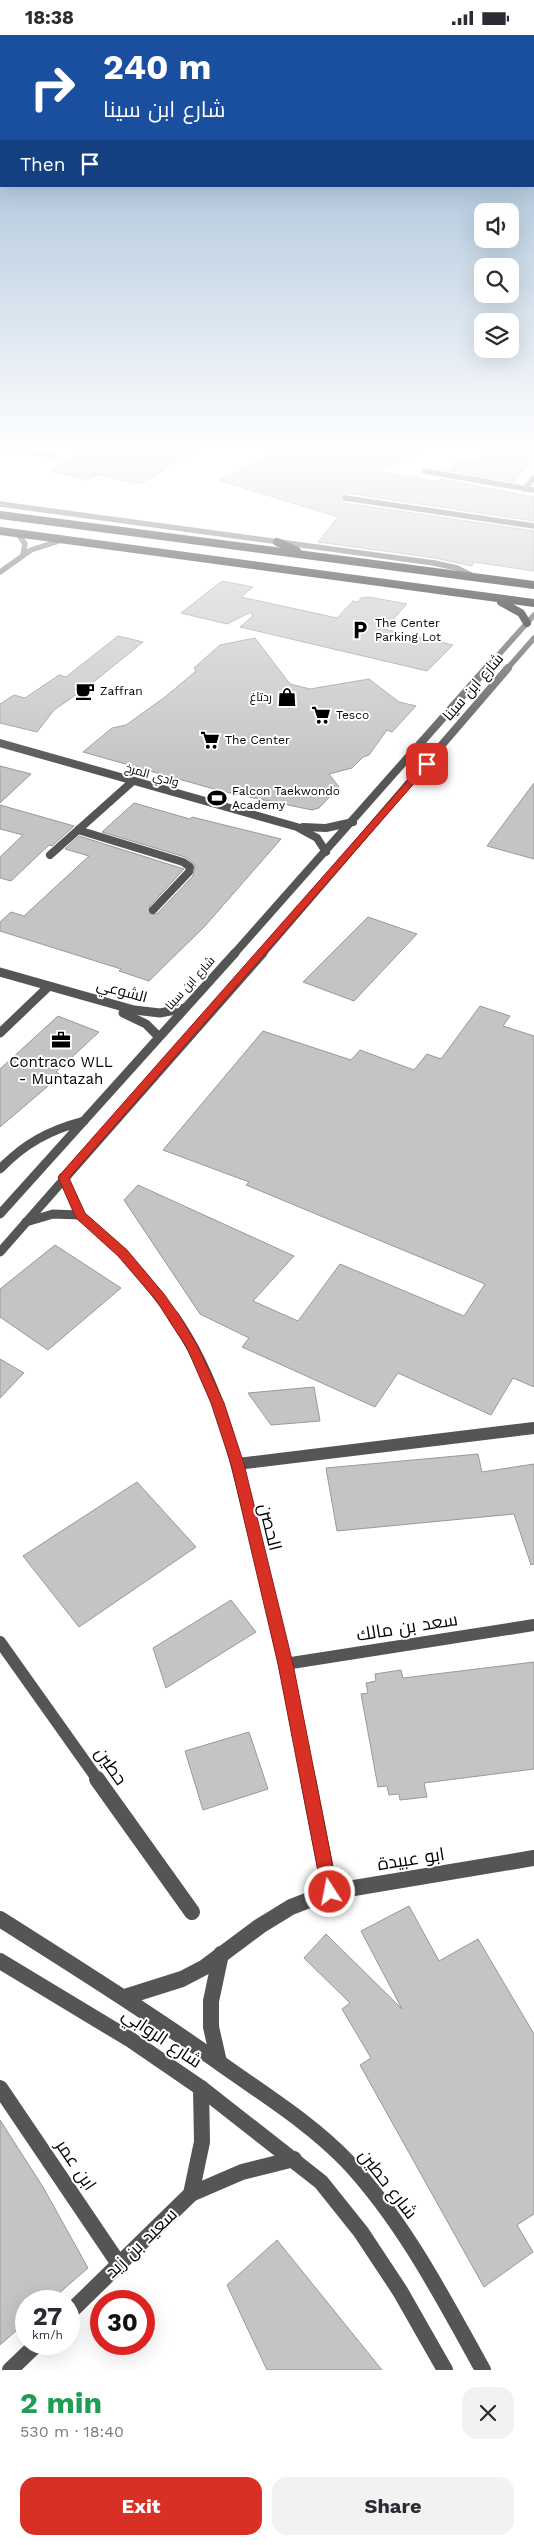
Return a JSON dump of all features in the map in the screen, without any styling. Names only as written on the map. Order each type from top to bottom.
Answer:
[{"type":"main road","points":[[180,555],[480,594],[534,603]]},
{"type":"main road","points":[[298,555],[534,585]]},
{"type":"main road","points":[[306,572],[375,573],[534,594]]},
{"type":"main road","points":[[501,581],[534,579]]},
{"type":"main road","points":[[480,594],[514,608],[527,623]]},
{"type":"street","points":[[0,571],[23,555]]},
{"type":"street","points":[[374,555],[443,565],[478,578]]},
{"type":"street","name":"شارع ابن سينا","points":[[0,1214],[158,1036],[353,822],[534,615]]},
{"type":"street","name":"شارع ابن سينا","points":[[0,1252],[63,1177],[351,852],[534,638]]},
{"type":"street","name":"وادي المرخ","points":[[0,743],[297,827],[317,837],[326,852]]},
{"type":"street","points":[[50,855],[133,781]]},
{"type":"street","name":"وادي المرخ","points":[[297,827],[326,828],[353,822]]},
{"type":"street","points":[[78,830],[183,862],[190,867],[189,872],[154,910]]},
{"type":"street","name":"الشوعي","points":[[0,972],[50,987],[138,1019],[158,1036]]},
{"type":"street","points":[[0,1033],[50,987]]},
{"type":"street","name":"الشوعي","points":[[50,987],[69,990],[147,1013],[160,1013],[185,1008]]},
{"type":"street","points":[[0,1169],[32,1138],[57,1128],[84,1121]]},
{"type":"street","name":"الحصن","points":[[63,1177],[80,1215],[123,1253],[160,1297],[176,1321],[212,1388],[237,1464],[285,1664],[330,1892]]},
{"type":"street","points":[[26,1222],[52,1214],[80,1215]]},
{"type":"street","points":[[237,1464],[534,1428]]},
{"type":"street","name":"سعد بن مالك","points":[[285,1664],[534,1625]]},
{"type":"street","name":"حطين","points":[[0,1642],[192,1912]]},
{"type":"street","name":"ابو عبيدة","points":[[125,1997],[159,1988],[182,1979],[205,1967],[221,1953],[291,1907],[330,1892],[534,1858]]},
{"type":"street","name":"شارع الروابي","points":[[0,1919],[125,1997],[219,2062]]},
{"type":"street","points":[[219,2062],[211,2027],[211,2001],[221,1953]]},
{"type":"street","name":"شارع الروابي","points":[[0,1961],[131,2040],[201,2088],[294,2159]]},
{"type":"street","name":"شارع حطين","points":[[219,2062],[322,2136],[366,2184],[437,2285],[483,2370]]},
{"type":"street","name":"ابن عمر","points":[[0,2088],[119,2265]]},
{"type":"street","points":[[192,2195],[204,2141],[201,2088]]},
{"type":"street","points":[[294,2159],[321,2182],[361,2232],[400,2291],[445,2370]]},
{"type":"street","name":"سعيد بن زيد","points":[[80,2302],[192,2195],[242,2172],[294,2159]]},
{"type":"street","points":[[10,2370],[26,2355]]},
{"type":"building","points":[[413,555],[534,555],[534,571],[474,562],[472,566]]},
{"type":"building","points":[[222,581],[253,587],[241,597],[337,618],[353,601],[358,602],[361,598],[369,597],[407,604],[384,629],[453,645],[427,671],[240,627],[253,616],[251,612],[227,624],[181,613]]},
{"type":"building","points":[[118,636],[143,642],[86,688],[54,710],[37,732],[0,723],[0,704],[14,695],[25,698],[59,675],[66,677]]},
{"type":"building","name":"The Center","points":[[255,638],[290,684],[310,689],[369,679],[399,702],[416,706],[392,732],[387,730],[369,755],[363,757],[352,768],[329,774],[339,787],[319,808],[312,810],[221,791],[83,752],[112,728],[126,725],[165,697],[196,671],[194,668],[220,645]]},
{"type":"building","points":[[0,766],[31,774],[0,803]]},
{"type":"building","points":[[534,783],[534,859],[487,846]]},
{"type":"building","points":[[134,803],[190,819],[192,817],[281,839],[205,926],[149,981],[119,971],[121,969],[0,931],[0,922],[11,912],[24,916],[89,856],[65,849],[79,836],[184,869],[149,907],[150,914],[157,914],[193,876],[195,865],[185,857],[102,832]]},
{"type":"building","points":[[0,805],[74,826],[52,846],[49,845],[11,881],[0,878],[0,857],[23,835],[0,829]]},
{"type":"building","points":[[368,917],[417,934],[354,1001],[303,982]]},
{"type":"building","points":[[480,1006],[510,1016],[503,1026],[534,1036],[534,1387],[513,1378],[491,1415],[398,1373],[375,1407],[242,1347],[249,1338],[200,1314],[124,1200],[138,1185],[294,1256],[253,1301],[298,1321],[340,1264],[464,1316],[485,1284],[246,1185],[249,1182],[163,1150],[263,1031],[351,1060],[360,1050],[414,1070],[427,1054],[441,1059]]},
{"type":"building","points":[[58,1016],[99,1032],[56,1072],[61,1075],[0,1127],[0,1069]]},
{"type":"building","points":[[55,1245],[121,1288],[48,1350],[0,1317],[0,1289]]},
{"type":"building","points":[[0,1359],[24,1373],[0,1398]]},
{"type":"building","points":[[314,1387],[320,1421],[271,1425],[248,1393]]},
{"type":"building","points":[[478,1454],[482,1472],[534,1464],[534,1564],[531,1565],[514,1514],[337,1531],[326,1468]]},
{"type":"building","points":[[137,1482],[196,1547],[79,1627],[23,1556]]},
{"type":"building","points":[[231,1600],[256,1632],[166,1688],[153,1648]]},
{"type":"building","points":[[534,1662],[534,1769],[424,1783],[427,1797],[400,1800],[399,1794],[389,1795],[387,1786],[378,1787],[361,1694],[368,1693],[366,1683],[376,1681],[375,1674],[401,1670],[403,1678]]},
{"type":"building","points":[[249,1732],[268,1789],[203,1810],[185,1751]]},
{"type":"building","points":[[409,1906],[439,1961],[478,1939],[534,2034],[534,2214],[517,2225],[533,2252],[484,2287],[360,2065],[371,2058],[342,2009],[350,2003],[304,1958],[326,1934],[402,2009],[361,1931]]},
{"type":"building","points":[[0,2120],[43,2187],[88,2268],[63,2290],[15,2290],[15,2332],[0,2345]]},
{"type":"building","points":[[277,2240],[382,2370],[267,2370],[227,2285]]},
{"type":"place","name":"The Center Parking Lot","points":[[360,630]]},
{"type":"place","name":"Zaffran","points":[[85,691]]},
{"type":"place","name":"ردتاغ","points":[[287,697]]},
{"type":"place","name":"Tesco","points":[[321,715]]},
{"type":"place","name":"The Center","points":[[210,740]]},
{"type":"place","name":"Falcon Taekwondo Academy","points":[[217,798]]},
{"type":"place","name":"Contraco WLL - Muntazah","points":[[61,1040]]},
{"type":"route","points":[[330,1892],[285,1664],[237,1464],[218,1403],[192,1347],[160,1297],[123,1253],[80,1215],[63,1177],[427,764]]}]
